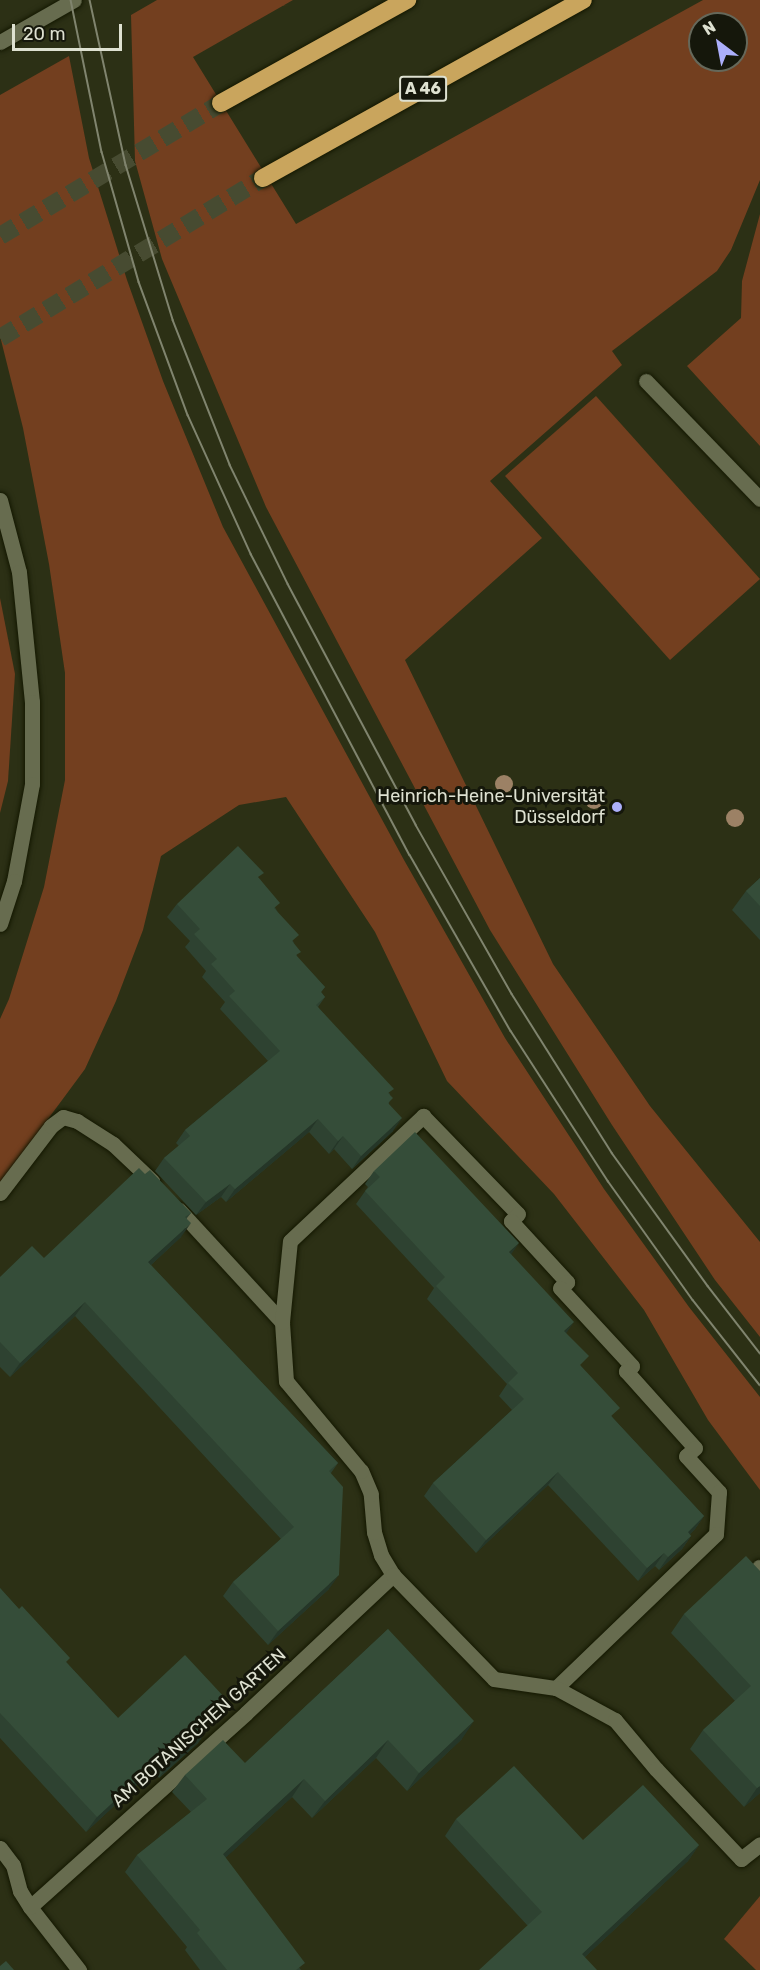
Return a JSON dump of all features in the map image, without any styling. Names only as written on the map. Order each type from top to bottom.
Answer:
[{"type":"highway","points":[[221,104],[407,0]]},
{"type":"highway","name":"A 46","points":[[263,178],[583,0]]},
{"type":"street","points":[[0,42],[74,0]]},
{"type":"street","points":[[646,381],[760,499]]},
{"type":"street","points":[[0,501],[19,572],[32,702],[32,784],[14,882],[0,924]]},
{"type":"street","points":[[556,1688],[716,1534],[719,1492],[686,1456],[695,1448],[626,1371],[632,1366],[560,1288],[567,1282],[511,1221],[518,1214],[423,1116],[290,1241],[282,1322],[286,1381],[362,1470],[371,1494],[374,1532],[381,1555],[393,1575],[494,1679],[556,1688],[615,1720],[656,1769],[741,1859],[760,1844]]},
{"type":"street","points":[[0,1193],[51,1126],[63,1118],[77,1121],[113,1144],[168,1198],[282,1322]]},
{"type":"street","name":"AM BOTANISCHEN GARTEN","points":[[30,1907],[246,1713],[393,1575]]},
{"type":"street","points":[[0,1848],[13,1865],[20,1891],[30,1907],[79,1970]]},
{"type":"shaded area","points":[[157,0],[293,0],[193,57],[296,224],[703,0],[760,0],[760,180],[731,250],[717,271],[612,351],[622,365],[490,481],[542,538],[405,660],[553,964],[650,1106],[760,1242],[760,1337],[715,1280],[612,1125],[490,930],[266,507],[162,259],[135,161],[131,15]]},
{"type":"shaded area","points":[[69,56],[89,158],[127,280],[163,381],[223,527],[404,860],[505,1038],[604,1189],[689,1307],[760,1397],[760,1490],[708,1420],[644,1310],[554,1194],[447,1081],[375,932],[286,797],[239,805],[161,856],[143,930],[116,1001],[85,1069],[0,1184],[0,1019],[9,999],[44,887],[65,780],[65,673],[49,564],[23,428],[0,336],[0,95]]},
{"type":"shaded area","points":[[760,214],[760,446],[687,366],[741,318],[742,281]]},
{"type":"shaded area","points":[[596,396],[760,579],[670,660],[505,476]]},
{"type":"shaded area","points":[[0,598],[15,674],[8,781],[0,813]]},
{"type":"shaded area","points":[[760,1896],[760,1970],[756,1970],[724,1939]]},
{"type":"building","points":[[238,846],[264,873],[258,877],[280,903],[274,908],[299,935],[292,941],[301,952],[296,955],[325,987],[321,992],[325,997],[316,1005],[394,1089],[388,1093],[393,1098],[388,1103],[402,1118],[361,1156],[343,1136],[338,1141],[318,1119],[235,1189],[230,1184],[206,1202],[164,1158],[190,1136],[185,1130],[280,1051],[229,996],[235,991],[211,964],[217,959],[194,934],[200,929],[177,904]]},
{"type":"building","points":[[760,878],[760,906],[746,891]]},
{"type":"building","points":[[415,1132],[519,1243],[509,1252],[574,1322],[564,1331],[589,1356],[580,1365],[620,1408],[611,1416],[704,1516],[688,1532],[691,1536],[668,1557],[664,1553],[647,1568],[558,1472],[486,1540],[433,1483],[524,1399],[508,1383],[518,1373],[436,1286],[445,1277],[365,1191],[380,1177],[374,1171]]},
{"type":"building","points":[[139,1168],[145,1174],[150,1170],[191,1213],[185,1217],[191,1223],[148,1262],[338,1463],[329,1471],[343,1487],[339,1575],[278,1631],[233,1582],[294,1527],[85,1302],[20,1363],[0,1342],[0,1277],[32,1246],[44,1258]]},
{"type":"building","points":[[746,1556],[760,1571],[760,1786],[757,1788],[703,1730],[751,1686],[684,1614]]},
{"type":"building","points":[[0,1588],[19,1609],[22,1606],[70,1658],[66,1662],[118,1718],[185,1655],[226,1699],[201,1722],[208,1729],[169,1763],[163,1756],[97,1817],[0,1713]]},
{"type":"building","points":[[388,1629],[474,1721],[419,1773],[388,1740],[325,1801],[304,1779],[223,1854],[305,1963],[296,1970],[227,1970],[197,1933],[200,1930],[137,1855],[207,1799],[185,1775],[223,1740],[245,1763]]},
{"type":"building","points":[[514,1766],[583,1840],[643,1785],[699,1845],[582,1954],[597,1970],[479,1970],[542,1912],[456,1819]]},
{"type":"building","points":[[6,1961],[14,1970],[0,1970],[0,1966]]},
{"type":"tunnel","points":[[0,236],[221,103]]},
{"type":"tunnel","points":[[0,338],[263,178]]},
{"type":"tram line","points":[[71,0],[102,152],[139,282],[188,415],[251,554],[410,855],[511,1031],[608,1181],[693,1300],[760,1385]]},
{"type":"tram line","points":[[90,0],[126,165],[173,320],[230,465],[288,584],[416,825],[512,994],[612,1153],[708,1286],[760,1353]]},
{"type":"place","name":"Heinrich-Heine-Universität Düsseldorf","points":[[617,807]]}]
